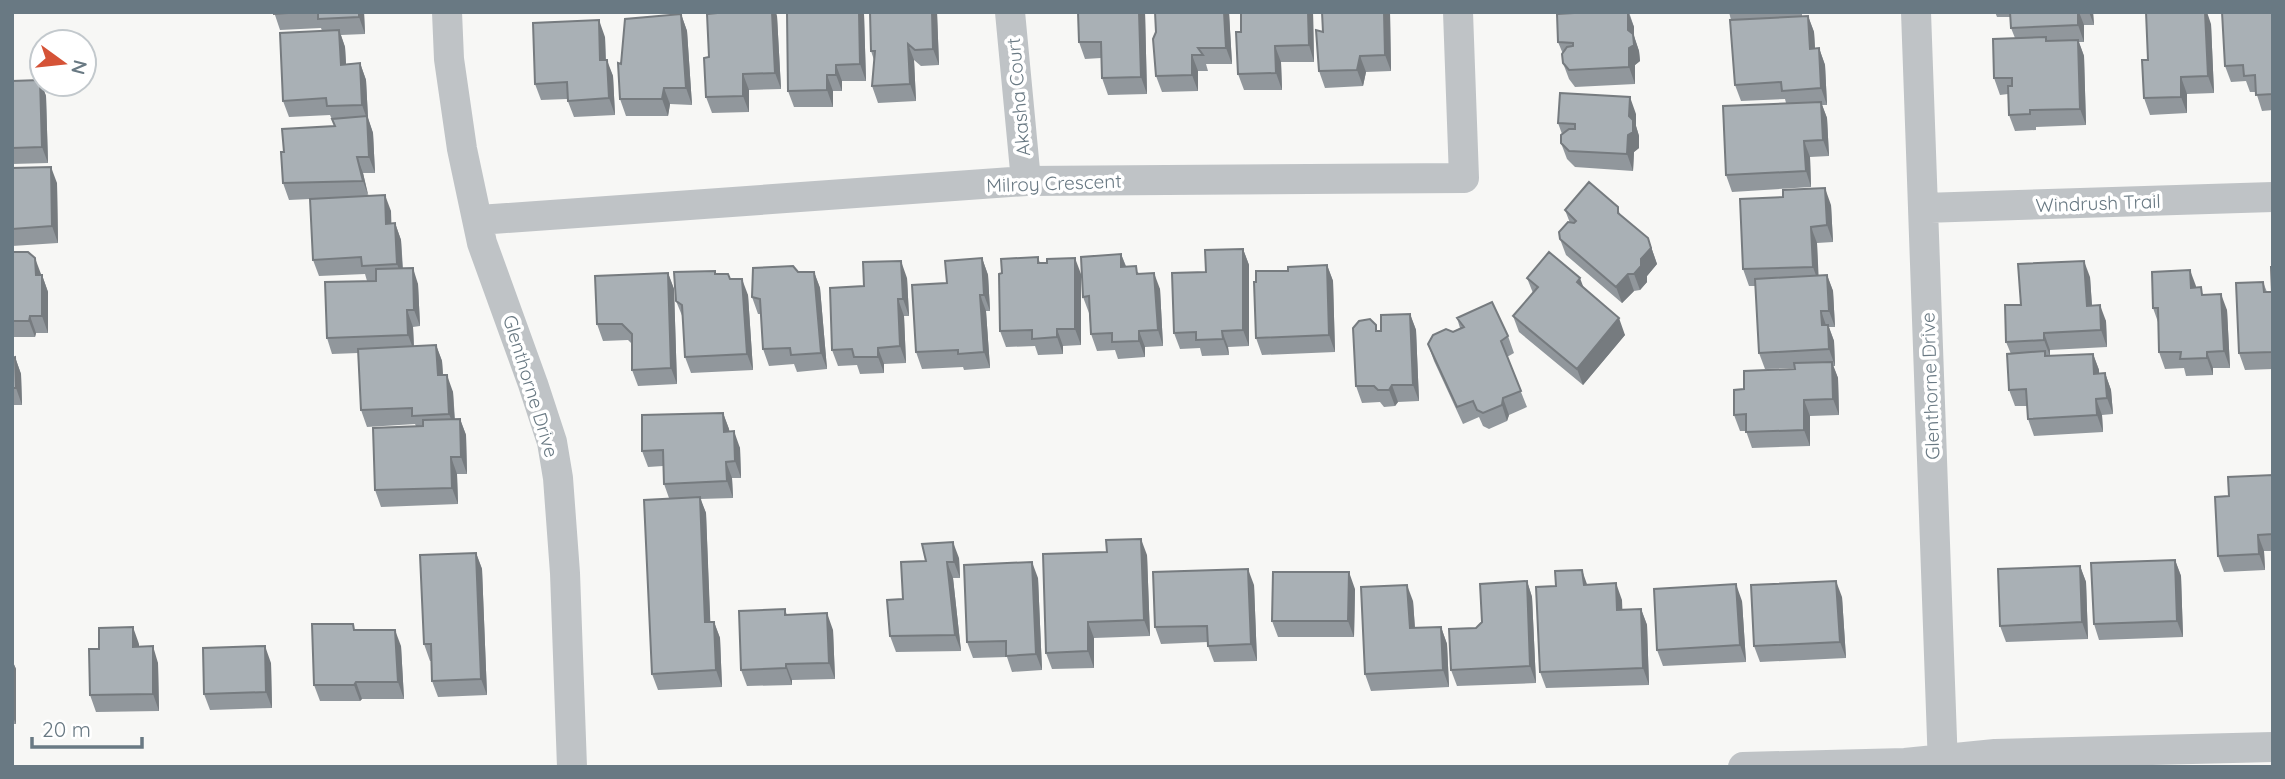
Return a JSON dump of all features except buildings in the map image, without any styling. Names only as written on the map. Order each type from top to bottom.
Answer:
[{"type":"street","name":"Glenthorne Drive","points":[[447,12],[449,59],[462,149],[482,243],[496,275],[552,442],[558,478],[565,573],[572,767]]},
{"type":"street","name":"Akasha Court","points":[[1010,12],[1026,181]]},
{"type":"street","name":"Milroy Crescent","points":[[479,220],[1026,181],[1464,178],[1458,12]]},
{"type":"street","name":"Glenthorne Drive","points":[[1916,12],[1943,763]]},
{"type":"street","name":"Windrush Trail","points":[[1923,208],[2273,197]]},
{"type":"street","points":[[1743,767],[1943,763],[1996,754],[2273,747]]}]
